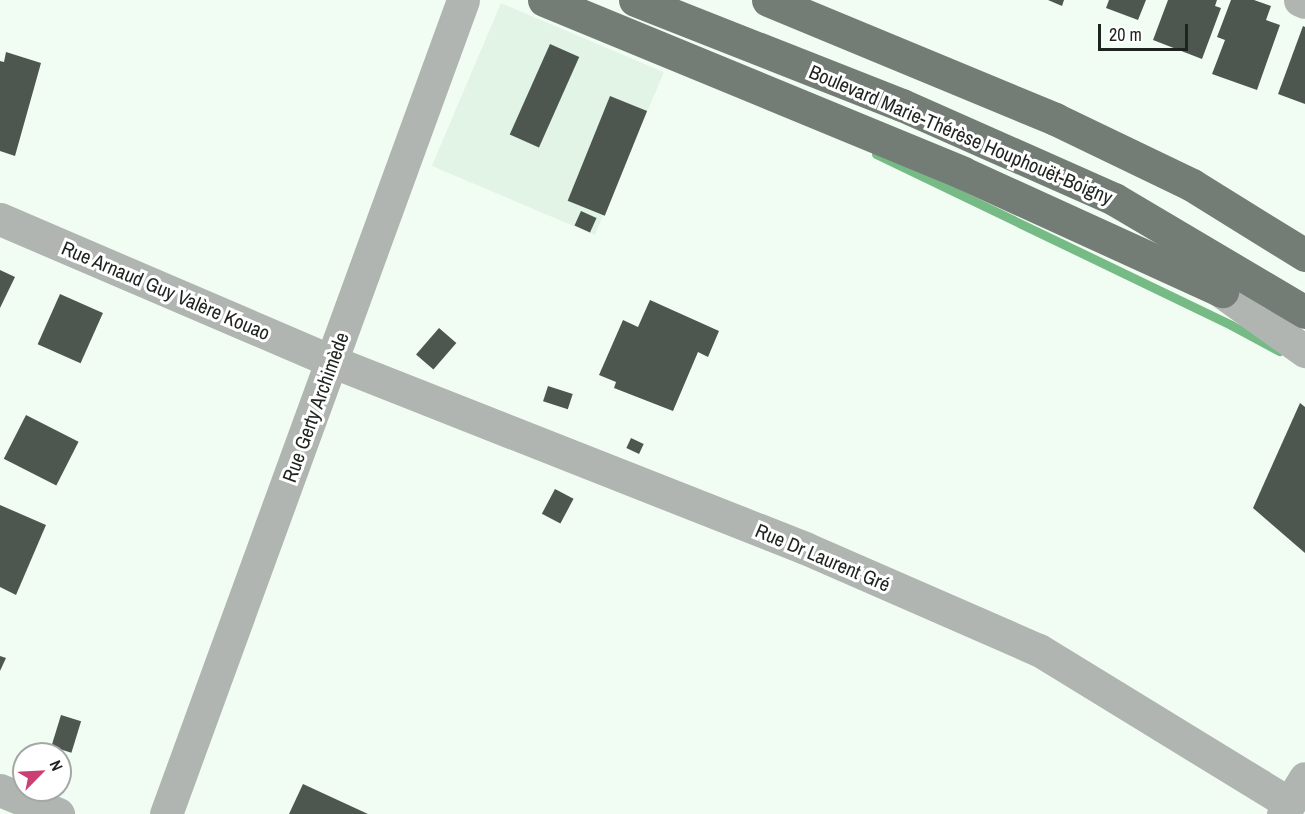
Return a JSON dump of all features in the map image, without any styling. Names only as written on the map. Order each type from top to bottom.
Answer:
[{"type":"main road","points":[[544,0],[963,173],[1222,291]]},
{"type":"main road","name":"Boulevard Marie-Thérèse Houphouët-Boigny","points":[[635,0],[902,105],[1114,199],[1305,312]]},
{"type":"main road","points":[[768,0],[1055,119],[1192,185],[1305,255]]},
{"type":"main road","points":[[1192,185],[1240,195],[1305,229]]},
{"type":"street","name":"Rue Gerty Archimède","points":[[166,814],[463,0]]},
{"type":"street","points":[[1300,0],[1305,2]]},
{"type":"street","points":[[1114,199],[1174,258],[1305,351]]},
{"type":"street","name":"Rue Arnaud Guy Valère Kouao","points":[[0,219],[331,361]]},
{"type":"street","name":"Rue Dr Laurent Gré","points":[[331,361],[805,548],[1039,650],[1292,798]]},
{"type":"street","points":[[0,790],[58,814]]},
{"type":"shaded area","points":[[501,3],[664,72],[595,235],[432,166]]},
{"type":"building","points":[[1048,0],[1064,0],[1062,6]]},
{"type":"building","points":[[1109,0],[1146,0],[1138,20],[1106,8]]},
{"type":"building","points":[[1168,0],[1217,0],[1215,6],[1221,8],[1202,59],[1153,40]]},
{"type":"building","points":[[1231,0],[1254,0],[1271,6],[1266,20],[1280,25],[1257,90],[1212,74],[1225,40],[1217,37]]},
{"type":"building","points":[[1303,26],[1305,27],[1305,104],[1278,94]]},
{"type":"building","points":[[550,44],[579,57],[539,147],[510,134]]},
{"type":"building","points":[[6,52],[41,63],[15,156],[0,151],[0,61],[4,62]]},
{"type":"building","points":[[610,96],[647,111],[605,216],[568,201]]},
{"type":"building","points":[[581,211],[597,218],[590,233],[574,226]]},
{"type":"building","points":[[0,270],[15,277],[0,308]]},
{"type":"building","points":[[60,294],[103,313],[81,363],[38,344]]},
{"type":"building","points":[[650,300],[719,331],[708,357],[698,352],[673,411],[614,388],[616,382],[599,375],[623,320],[638,327]]},
{"type":"building","points":[[439,328],[456,343],[433,370],[416,354]]},
{"type":"building","points":[[548,386],[573,394],[568,409],[543,401]]},
{"type":"building","points":[[1300,403],[1305,407],[1305,553],[1253,508]]},
{"type":"building","points":[[26,415],[79,442],[56,485],[4,459]]},
{"type":"building","points":[[631,438],[644,444],[639,454],[626,448]]},
{"type":"building","points":[[555,489],[574,499],[560,524],[542,514]]},
{"type":"building","points":[[0,505],[46,525],[16,595],[0,587]]},
{"type":"building","points":[[0,656],[6,658],[0,671]]},
{"type":"building","points":[[61,715],[81,721],[72,751],[72,742],[53,742]]},
{"type":"building","points":[[303,784],[368,814],[289,814]]},
{"type":"waterway","points":[[876,154],[1231,325],[1279,351]]}]
